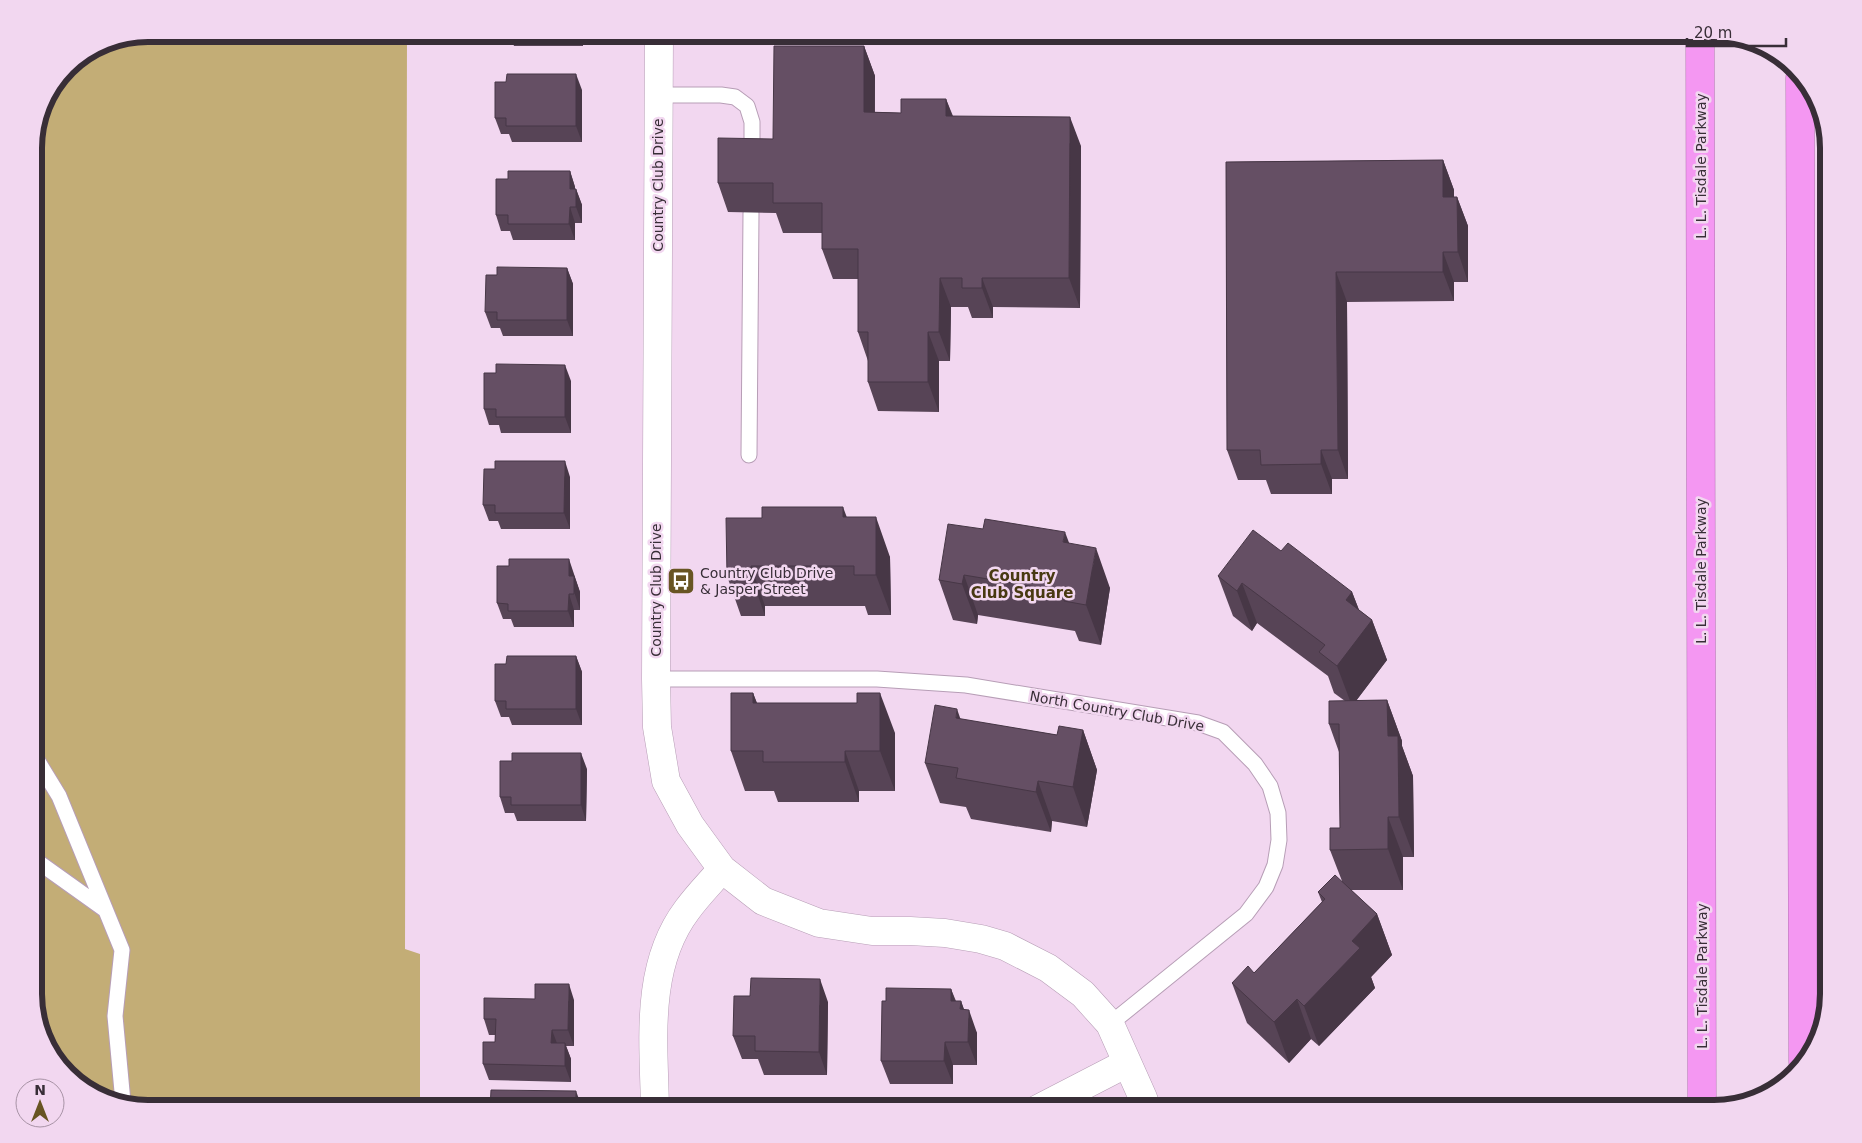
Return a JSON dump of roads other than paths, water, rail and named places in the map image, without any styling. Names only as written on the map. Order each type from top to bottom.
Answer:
[{"type":"highway","name":"L. L. Tisdale Parkway","points":[[1700,42],[1702,1100]]},
{"type":"highway","points":[[1800,87],[1803,1051]]},
{"type":"street","name":"Country Club Drive","points":[[658,42],[656,680],[657,728],[666,781],[690,825],[722,869],[763,901],[819,923],[872,931],[910,930],[981,939],[1006,946],[1048,968],[1082,994],[1110,1024],[1144,1100]]},
{"type":"street","points":[[655,1100],[653,1022],[660,966],[672,935],[686,911],[722,869]]},
{"type":"street","points":[[1055,1100],[1127,1063]]},
{"type":"lane","points":[[658,95],[735,96],[747,106],[752,122],[752,168]]},
{"type":"lane","points":[[749,455],[752,213]]},
{"type":"lane","name":"North Country Club Drive","points":[[656,680],[877,679],[966,686],[1198,723],[1223,732],[1255,764],[1270,786],[1278,813],[1279,840],[1276,865],[1266,887],[1246,914],[1110,1024]]},
{"type":"lane","points":[[43,770],[59,796],[122,950],[116,1016],[123,1097]]},
{"type":"lane","points":[[43,865],[105,909]]},
{"type":"place","name":"Country Club Drive & Jasper Street","points":[[681,581]]},
{"type":"district","name":"Country Club Square","points":[[1022,584]]}]
